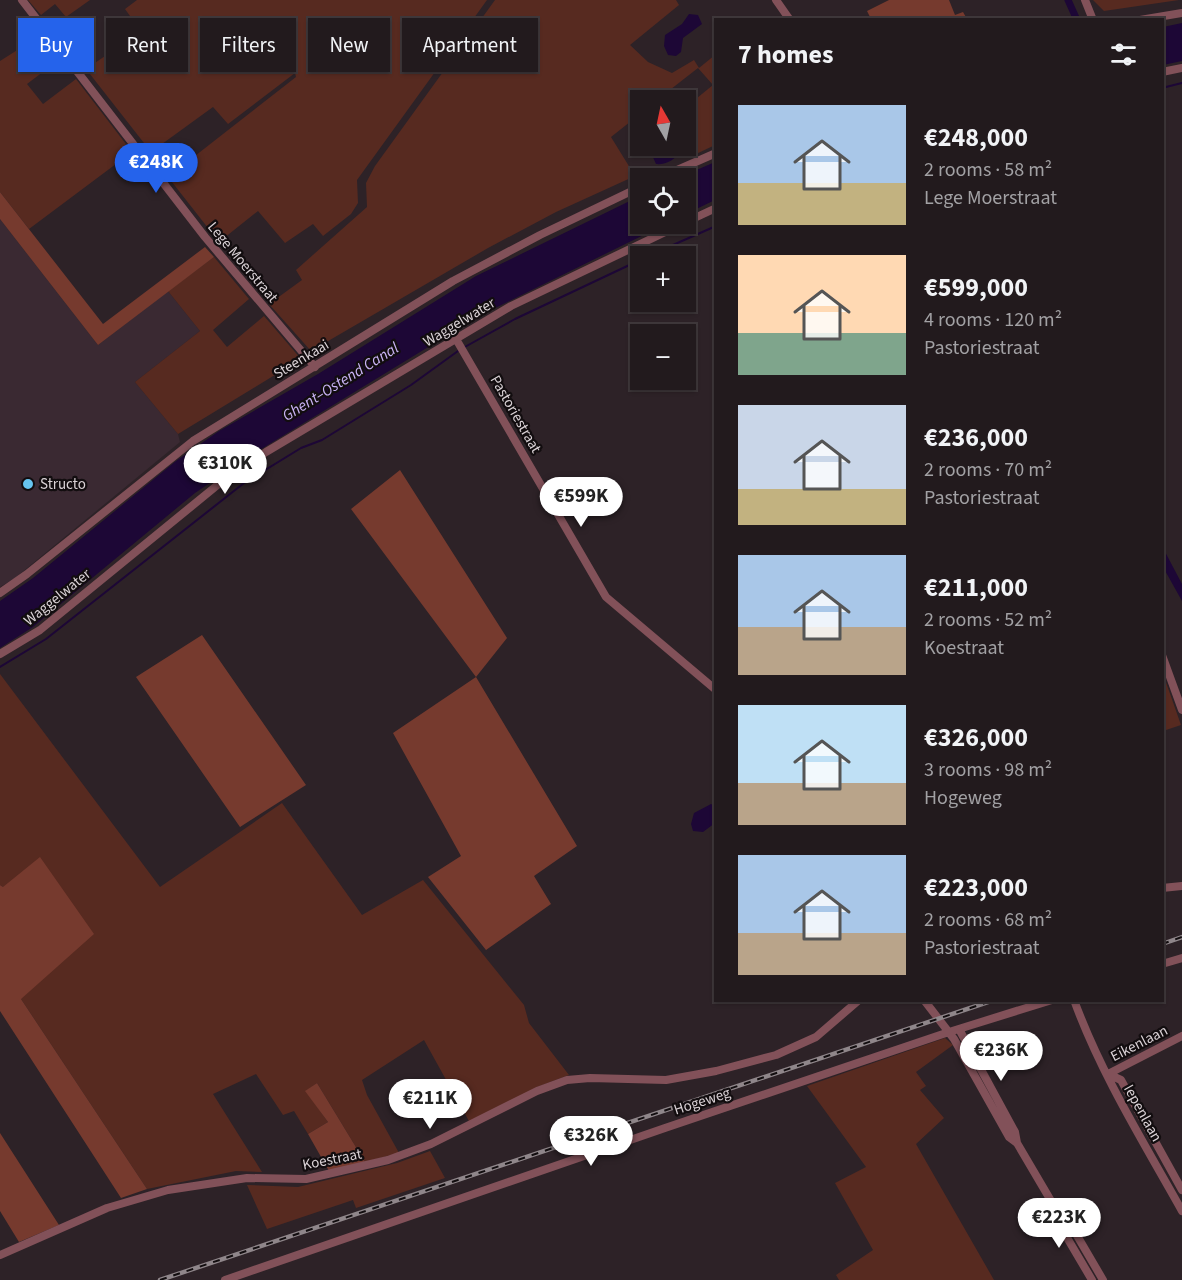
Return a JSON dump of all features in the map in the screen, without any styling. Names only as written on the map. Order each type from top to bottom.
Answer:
[{"type":"street","name":"Lege Moerstraat","points":[[22,0],[205,237],[315,367]]},
{"type":"street","points":[[776,0],[789,18]]},
{"type":"street","points":[[1086,0],[1093,18]]},
{"type":"street","points":[[1152,18],[1182,13]]},
{"type":"street","points":[[1164,72],[1182,69]]},
{"type":"street","points":[[682,168],[714,154]]},
{"type":"street","name":"Steenkaai","points":[[0,592],[27,574],[193,441],[453,281],[540,235],[630,192]]},
{"type":"street","name":"Waggelwater","points":[[696,217],[714,209]]},
{"type":"street","name":"Waggelwater","points":[[0,654],[40,630],[220,483],[460,345],[562,279],[660,234]]},
{"type":"street","name":"Pastoriestraat","points":[[460,345],[606,597],[714,688]]},
{"type":"street","points":[[1164,660],[1182,710]]},
{"type":"street","points":[[1164,888],[1182,886]]},
{"type":"street","points":[[1164,963],[1182,958]]},
{"type":"street","name":"Koestraat","points":[[0,1255],[93,1213],[168,1190],[247,1178],[306,1179],[376,1164],[431,1144],[537,1091],[567,1080],[590,1078],[666,1080],[716,1071],[776,1054],[816,1037],[857,1002]]},
{"type":"street","points":[[926,1002],[972,1065],[989,1096],[1015,1132],[1017,1143],[1057,1211],[1065,1215],[1093,1276],[1103,1280]]},
{"type":"street","name":"Hogeweg","points":[[225,1280],[949,1032],[1046,1002]]},
{"type":"street","name":"Iepenlaan","points":[[1075,1002],[1088,1036],[1182,1211]]},
{"type":"street","points":[[958,1029],[972,1065]]},
{"type":"street","name":"Eikenlaan","points":[[1108,1074],[1182,1036]]},
{"type":"street","name":"Iepenlaan","points":[[1108,1074],[1121,1080],[1182,1190]]},
{"type":"street","name":"Iepenlaan","points":[[1157,1166],[1166,1161]]},
{"type":"shaded area","points":[[28,0],[90,0],[66,17],[55,4],[41,15]]},
{"type":"shaded area","points":[[137,0],[487,0],[474,18],[402,18],[402,72],[435,72],[357,180],[358,203],[351,214],[323,236],[313,224],[285,243],[258,211],[219,242],[168,177],[296,77],[295,73],[228,124],[213,107],[151,152],[88,72],[94,72],[94,64],[106,55],[106,72],[188,72],[188,18],[127,18],[130,16],[125,9]]},
{"type":"shaded area","points":[[495,0],[676,0],[679,5],[630,45],[648,62],[672,73],[694,60],[699,68],[714,56],[714,145],[696,154],[696,99],[713,85],[698,68],[670,90],[630,90],[630,122],[611,137],[630,168],[630,178],[556,212],[488,248],[311,351],[269,304],[302,280],[296,270],[367,207],[366,183],[375,166],[443,72],[538,72],[538,18],[482,18]]},
{"type":"shaded area","points":[[889,0],[949,0],[955,15],[963,12],[966,18],[870,18],[867,11]]},
{"type":"shaded area","points":[[1093,0],[1179,0],[1104,11]]},
{"type":"shaded area","points":[[18,50],[18,72],[43,72],[27,84],[43,104],[76,79],[132,152],[29,229],[0,192],[0,61]]},
{"type":"shaded area","points":[[0,192],[103,324],[205,247],[214,257],[98,345],[0,219]]},
{"type":"shaded area","points":[[0,219],[98,345],[168,291],[200,331],[135,382],[178,434],[180,442],[15,578],[0,587]]},
{"type":"shaded area","points":[[214,257],[249,299],[213,330],[227,347],[264,316],[301,359],[178,434],[135,382],[200,331],[168,291]]},
{"type":"shaded area","points":[[400,470],[507,638],[476,677],[351,509]]},
{"type":"shaded area","points":[[202,635],[306,785],[240,827],[136,677]]},
{"type":"shaded area","points":[[0,674],[160,887],[282,803],[362,915],[423,880],[524,1005],[529,1023],[569,1075],[537,1087],[470,1123],[424,1040],[362,1080],[367,1095],[399,1153],[365,1162],[317,1083],[306,1091],[328,1122],[308,1134],[294,1111],[283,1115],[256,1074],[213,1094],[262,1172],[236,1171],[147,1189],[21,999],[3,887],[0,885]]},
{"type":"shaded area","points":[[476,677],[577,846],[534,876],[551,904],[486,950],[428,877],[461,856],[393,733]]},
{"type":"shaded area","points":[[1164,677],[1181,725],[1164,731]]},
{"type":"shaded area","points":[[40,857],[94,934],[21,999],[147,1189],[121,1198],[0,1011],[0,885],[3,887]]},
{"type":"shaded area","points":[[945,1038],[953,1045],[916,1072],[926,1086],[920,1090],[944,1118],[916,1144],[994,1280],[839,1280],[836,1275],[873,1250],[835,1183],[866,1167],[807,1086]]},
{"type":"shaded area","points":[[317,1083],[365,1162],[329,1171],[308,1134],[328,1122],[305,1091]]},
{"type":"shaded area","points":[[0,1133],[59,1225],[19,1242],[0,1211]]},
{"type":"shaded area","points":[[430,1151],[445,1178],[356,1208],[353,1200],[267,1229],[247,1185],[298,1187],[397,1163]]},
{"type":"water","points":[[689,14],[698,15],[702,24],[683,38],[681,52],[676,56],[668,55],[664,46],[665,35],[682,24]]},
{"type":"water","points":[[1182,23],[1182,61],[1164,65],[1164,27]]},
{"type":"water","points":[[652,156],[677,156],[663,164],[656,164]]},
{"type":"water","points":[[714,162],[714,200],[696,209],[696,170]]},
{"type":"water","name":"Ghent–Ostend Canal","points":[[630,201],[630,234],[646,234],[479,316],[250,456],[195,493],[33,627],[0,648],[0,601],[33,578],[176,461],[219,431],[318,374],[476,276]]},
{"type":"water","points":[[1164,550],[1182,584],[1182,601],[1164,569]]},
{"type":"water","points":[[711,804],[714,806],[714,824],[703,832],[693,831],[691,824],[694,813]]},
{"type":"waterway","points":[[1068,0],[1076,18]]},
{"type":"waterway","points":[[1164,88],[1182,83]]},
{"type":"waterway","points":[[671,246],[714,227]]},
{"type":"waterway","points":[[463,348],[515,319],[630,265]]},
{"type":"waterway","points":[[0,667],[46,639],[244,483],[301,448],[322,440],[411,385],[458,351]]},
{"type":"railway","points":[[1164,943],[1182,937]]},
{"type":"railway","points":[[160,1280],[988,1002]]},
{"type":"place","name":"Structo","points":[[28,484]]}]
